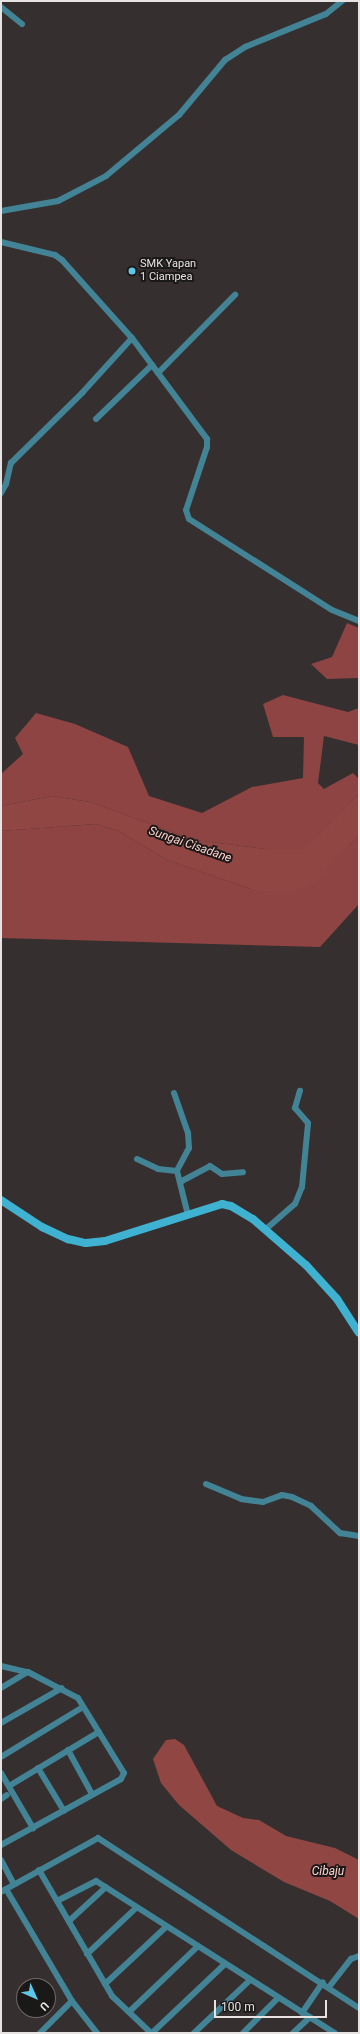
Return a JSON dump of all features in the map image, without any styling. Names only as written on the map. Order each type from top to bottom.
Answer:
[{"type":"main road","points":[[1,1200],[42,1227],[68,1239],[86,1243],[105,1242],[222,1204],[245,1213],[266,1229],[322,1281],[359,1333]]},
{"type":"street","points":[[1,211],[58,201],[106,176],[180,115],[225,60],[245,47],[326,14],[342,1]]},
{"type":"street","points":[[1,7],[22,24]]},
{"type":"street","points":[[1,242],[55,255],[70,268],[132,338],[208,443],[186,510],[189,519],[332,610],[359,621]]},
{"type":"street","points":[[158,373],[235,295]]},
{"type":"street","points":[[1,493],[14,459],[77,398],[132,338]]},
{"type":"street","points":[[96,419],[152,365]]},
{"type":"street","points":[[266,1229],[295,1204],[302,1187],[308,1123],[295,1108],[300,1092]]},
{"type":"street","points":[[174,1093],[183,1116],[189,1141],[186,1155],[177,1172],[188,1215]]},
{"type":"street","points":[[137,1159],[158,1169],[177,1172]]},
{"type":"street","points":[[180,1182],[210,1166],[225,1174],[244,1172]]},
{"type":"street","points":[[206,1484],[241,1499],[263,1502],[282,1495],[292,1497],[311,1506],[340,1533],[359,1536]]},
{"type":"street","points":[[1,1666],[28,1672],[62,1688],[78,1698],[124,1773],[121,1779],[1,1846]]},
{"type":"street","points":[[1,1688],[28,1672]]},
{"type":"street","points":[[1,1724],[62,1688]]},
{"type":"street","points":[[1,1756],[84,1707]]},
{"type":"street","points":[[9,1786],[99,1732]]},
{"type":"street","points":[[68,1750],[92,1794]]},
{"type":"street","points":[[38,1768],[64,1811]]},
{"type":"street","points":[[1,1773],[32,1828]]},
{"type":"street","points":[[94,2032],[72,2001],[4,1891],[98,1838],[323,1982],[359,2008]]},
{"type":"street","points":[[1,1860],[14,1884]]},
{"type":"street","points":[[39,1870],[112,1996],[152,2033],[225,1964]]},
{"type":"street","points":[[57,1901],[96,1881],[136,1908],[335,2033]]},
{"type":"street","points":[[69,1921],[106,1887]]},
{"type":"street","points":[[87,1954],[136,1908]]},
{"type":"street","points":[[105,1984],[166,1927]]},
{"type":"street","points":[[129,2012],[198,1946]]},
{"type":"street","points":[[329,1986],[351,1959],[359,1956]]},
{"type":"street","points":[[194,2033],[250,1980]]},
{"type":"street","points":[[302,2013],[323,1982]]},
{"type":"street","points":[[243,2033],[278,1998]]},
{"type":"street","points":[[40,2033],[72,2001]]},
{"type":"street","points":[[293,2033],[310,2017]]},
{"type":"shaded area","points":[[347,623],[359,628],[359,678],[327,679],[311,664],[332,657]]},
{"type":"shaded area","points":[[283,695],[348,712],[359,708],[359,745],[324,736],[318,783],[324,789],[353,773],[359,779],[359,794],[306,849],[265,849],[195,840],[90,802],[52,796],[1,806],[1,774],[23,754],[15,738],[36,713],[75,724],[128,747],[149,796],[202,813],[252,787],[303,778],[304,737],[273,737],[263,704]]},
{"type":"shaded area","points":[[96,824],[119,831],[167,860],[251,889],[349,845],[359,838],[359,904],[320,947],[1,938],[1,831]]},
{"type":"water","name":"Sungai Cisadane","points":[[359,794],[359,838],[349,845],[316,882],[288,894],[251,889],[167,860],[119,831],[96,824],[1,831],[1,806],[52,796],[90,802],[195,840],[265,849],[305,849]]},
{"type":"water","name":"Cibaju","points":[[175,1739],[184,1745],[217,1806],[243,1818],[259,1820],[286,1836],[335,1848],[359,1860],[359,1919],[330,1901],[284,1882],[231,1850],[179,1805],[161,1783],[153,1759],[166,1740]]},
{"type":"place","name":"SMK Yapan 1 Ciampea","points":[[132,271]]}]
